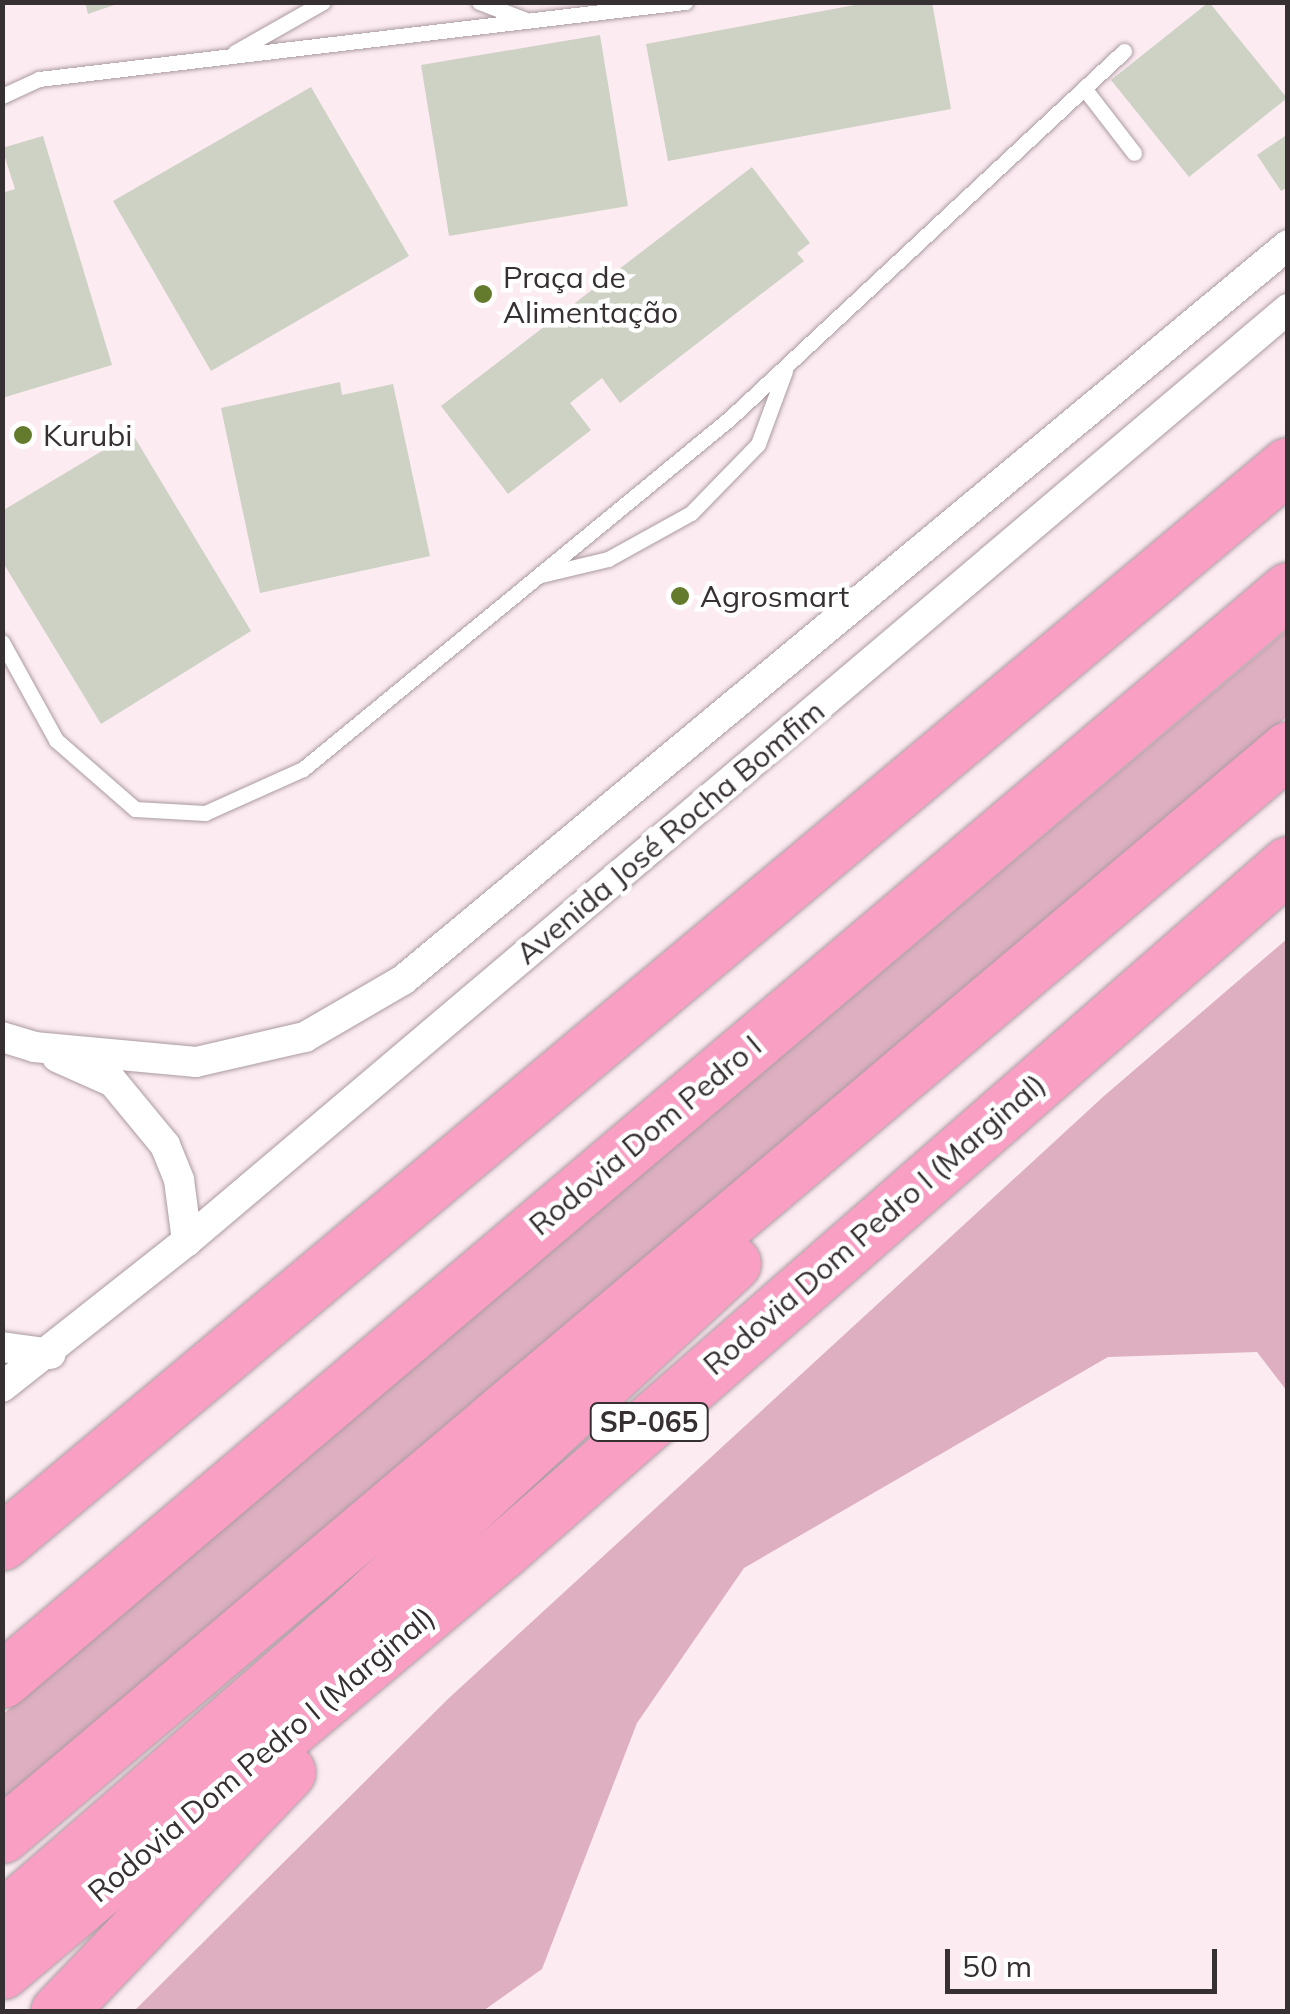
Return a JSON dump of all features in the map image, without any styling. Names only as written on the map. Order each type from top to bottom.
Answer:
[{"type":"highway","points":[[2,1542],[1288,465]]},
{"type":"highway","name":"Rodovia Dom Pedro I","points":[[2,1680],[1288,590]]},
{"type":"highway","points":[[2,1835],[1288,749]]},
{"type":"highway","name":"Rodovia Dom Pedro I (Marginal)","points":[[2,1971],[502,1551],[1288,864]]},
{"type":"highway","points":[[2,1919],[358,1609],[852,1153],[994,996]]},
{"type":"highway","points":[[2,1523],[167,1404]]},
{"type":"highway","points":[[58,2012],[502,1551]]},
{"type":"street","name":"Avenida José Rocha Bomfim","points":[[2,1037],[34,1047],[196,1062],[257,1052],[306,1037],[403,980],[1288,245]]},
{"type":"street","name":"Avenida José Rocha Bomfim","points":[[2,1387],[51,1354],[187,1241],[1288,309]]},
{"type":"street","points":[[34,1047],[112,1082],[138,1109],[166,1145],[179,1180],[187,1241]]},
{"type":"street","points":[[2,1347],[51,1354]]},
{"type":"lane","points":[[229,56],[322,2]]},
{"type":"lane","points":[[479,2],[530,21]]},
{"type":"lane","points":[[2,96],[39,79],[685,2]]},
{"type":"lane","points":[[2,642],[56,740],[136,809],[205,812],[303,769],[788,365],[1124,51]]},
{"type":"lane","points":[[1084,88],[1134,153]]},
{"type":"lane","points":[[538,576],[608,559],[691,512],[758,444],[788,365]]},
{"type":"shaded area","points":[[1287,630],[1287,717],[3,1801],[3,1714]]},
{"type":"shaded area","points":[[1287,939],[1287,1391],[1257,1352],[1108,1357],[744,1568],[637,1723],[542,1969],[483,2011],[134,2011],[449,1698],[1104,1096]]},
{"type":"building","points":[[85,2],[120,2],[120,3],[88,14]]},
{"type":"building","points":[[871,2],[932,2],[951,109],[668,161],[646,44]]},
{"type":"building","points":[[1209,2],[1287,98],[1189,177],[1111,80]]},
{"type":"building","points":[[600,35],[628,206],[449,236],[421,65]]},
{"type":"building","points":[[311,87],[409,256],[211,371],[113,201]]},
{"type":"building","points":[[1288,134],[1288,187],[1281,191],[1257,155]]},
{"type":"building","points":[[43,136],[112,365],[2,398],[2,193],[15,189],[2,148]]},
{"type":"building","points":[[752,167],[810,243],[797,253],[804,261],[620,403],[602,378],[570,403],[591,430],[508,494],[441,406]]},
{"type":"building","points":[[340,382],[342,395],[393,384],[430,556],[260,593],[221,408]]},
{"type":"building","points":[[132,433],[251,631],[101,724],[2,561],[2,511]]},
{"type":"place","name":"Praça de Alimentação","points":[[483,294]]},
{"type":"place","name":"Kurubi","points":[[23,435]]},
{"type":"place","name":"Agrosmart","points":[[680,596]]}]
